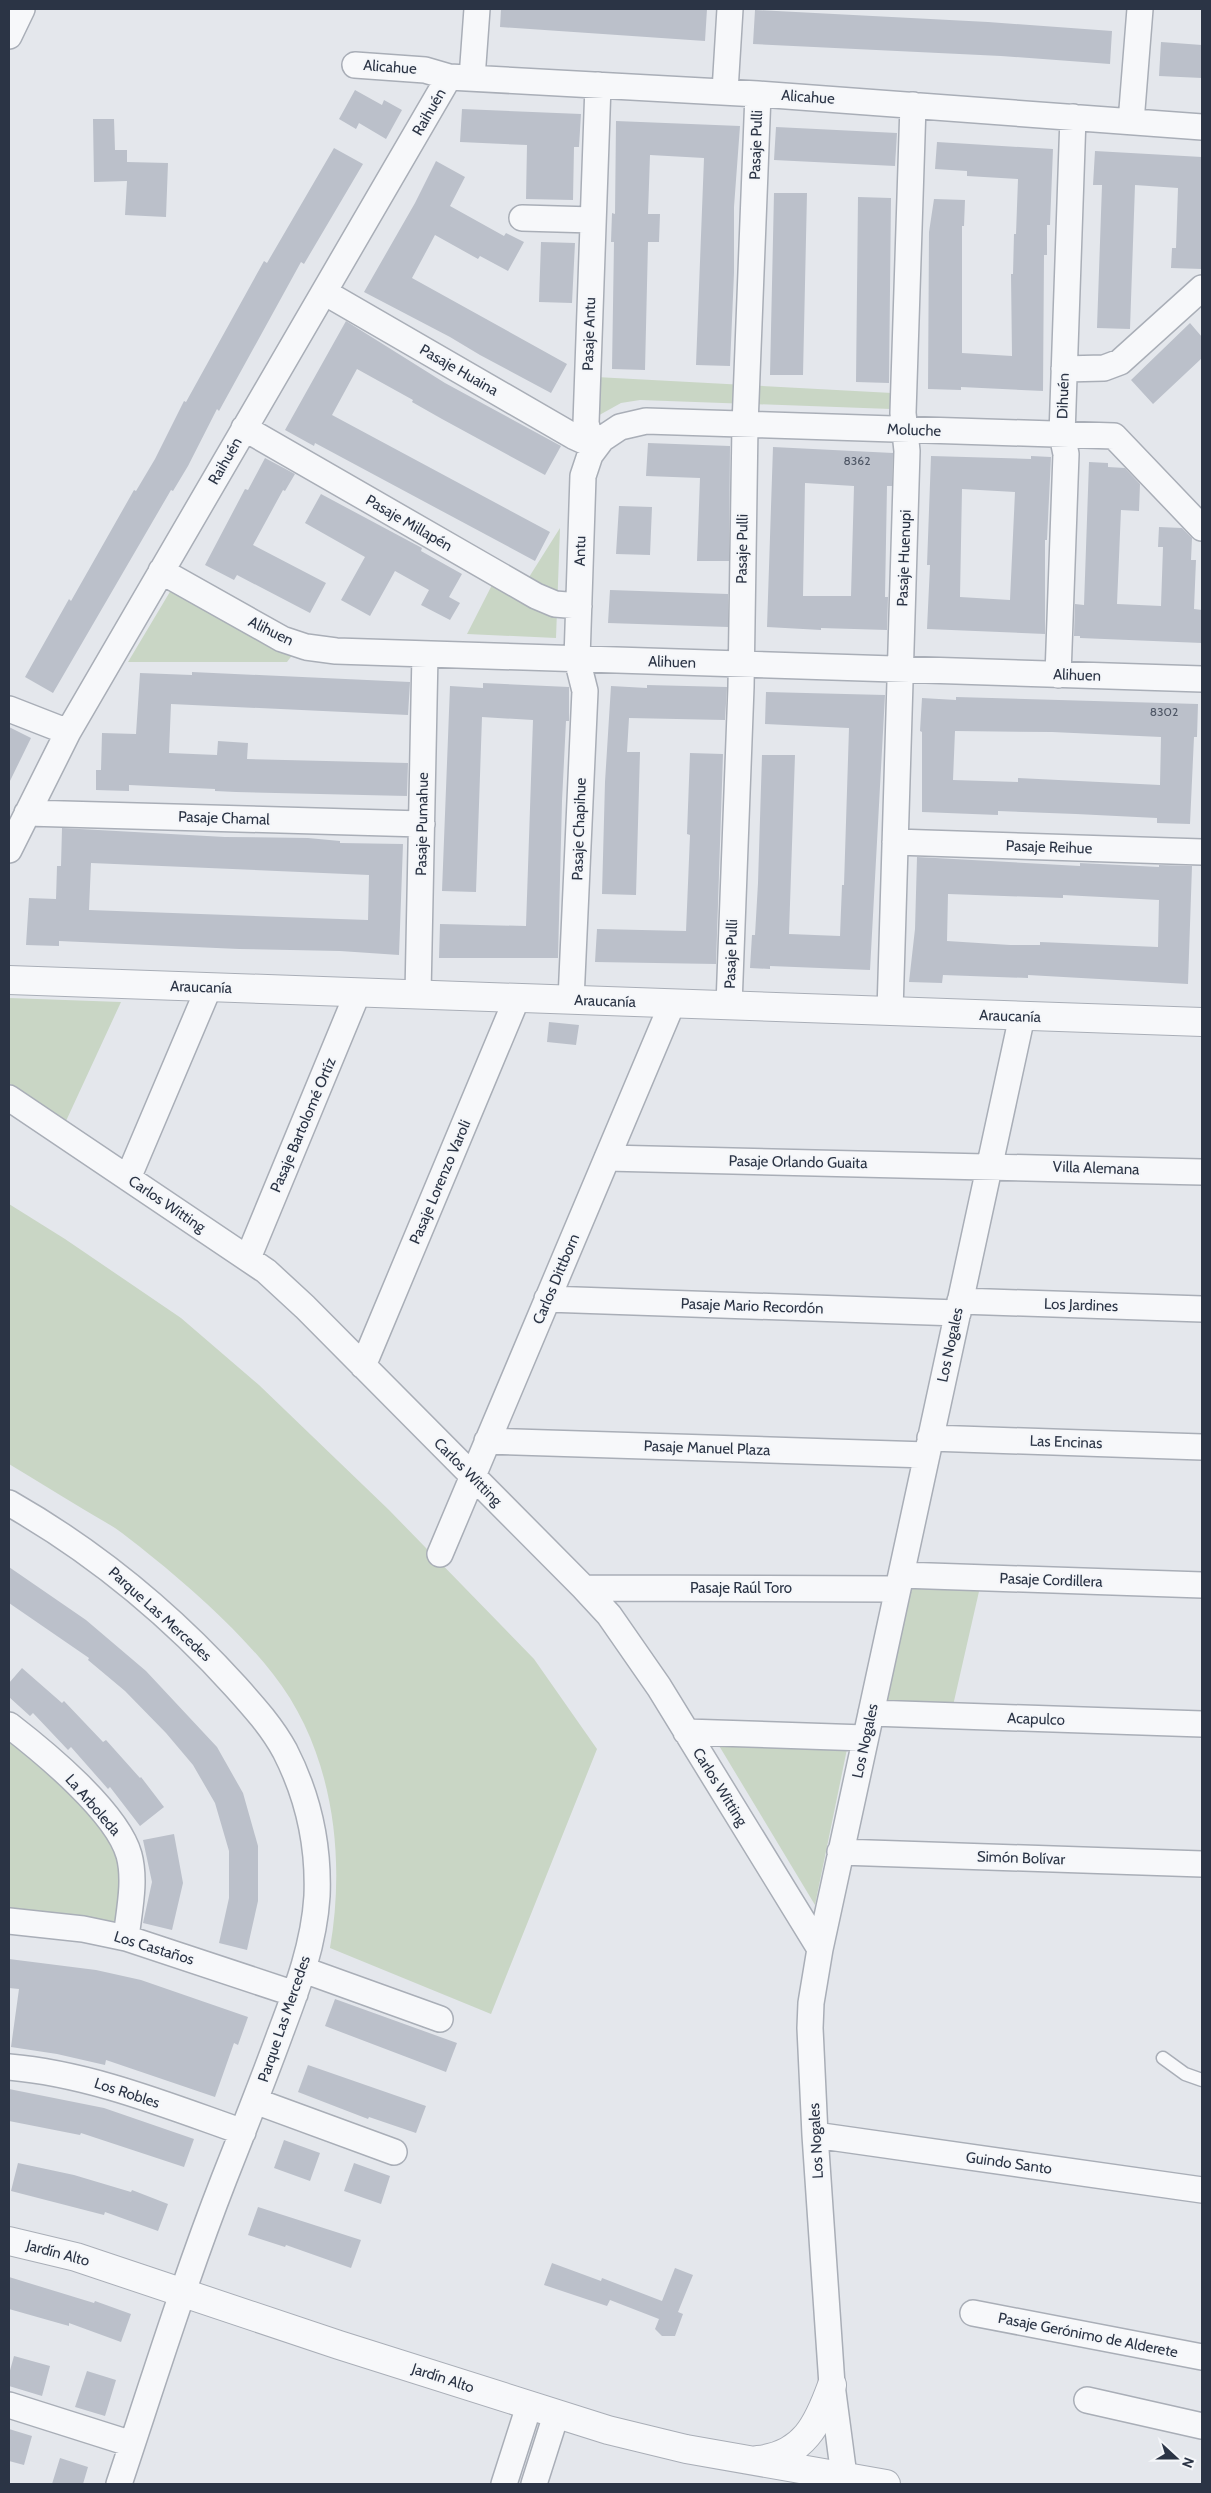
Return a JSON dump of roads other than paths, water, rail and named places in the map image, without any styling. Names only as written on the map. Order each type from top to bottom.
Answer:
[{"type":"street","name":"Raihuén","points":[[9,850],[68,732],[244,428],[324,292],[461,78],[477,9]]},
{"type":"street","points":[[725,92],[730,9]]},
{"type":"street","points":[[1130,122],[1140,9]]},
{"type":"street","name":"Alicahue","points":[[355,65],[426,70],[461,78],[758,94],[1202,127]]},
{"type":"street","name":"Pasaje Antu","points":[[595,446],[590,439],[586,423],[598,85]]},
{"type":"street","name":"Pasaje Pulli","points":[[729,1005],[741,687],[745,425],[758,94]]},
{"type":"street","name":"Pasaje Huenupi","points":[[890,1011],[907,451],[903,413],[914,106]]},
{"type":"street","name":"Dihuén","points":[[1058,675],[1066,454],[1062,435],[1073,117]]},
{"type":"street","points":[[522,218],[593,220]]},
{"type":"street","points":[[1064,369],[1104,368],[1120,362],[1202,288]]},
{"type":"street","name":"Pasaje Huaina","points":[[324,292],[565,431],[595,446]]},
{"type":"street","name":"Moluche","points":[[595,446],[611,432],[633,423],[1114,436],[1198,514]]},
{"type":"street","name":"Pasaje Millapén","points":[[244,428],[536,596],[555,604],[579,606]]},
{"type":"street","name":"Antu","points":[[577,659],[582,488],[586,465],[595,446]]},
{"type":"street","name":"Alihuen","points":[[161,571],[282,639],[306,647],[336,651],[1202,679]]},
{"type":"street","name":"Pasaje Pumahue","points":[[418,994],[425,654]]},
{"type":"street","name":"Pasaje Chapihue","points":[[571,1000],[585,691],[577,659]]},
{"type":"street","points":[[9,708],[68,732]]},
{"type":"street","name":"Pasaje Chamal","points":[[27,813],[422,824]]},
{"type":"street","name":"Pasaje Reihue","points":[[895,842],[1202,852]]},
{"type":"street","name":"Araucanía","points":[[9,980],[1202,1022]]},
{"type":"street","points":[[128,1178],[209,987]]},
{"type":"street","name":"Pasaje Bartolomé Ortíz","points":[[248,1258],[358,992]]},
{"type":"street","name":"Pasaje Lorenzo Varoli","points":[[363,1366],[517,998]]},
{"type":"street","name":"Carlos Dittborn","points":[[440,1554],[672,1004]]},
{"type":"street","name":"Los Nogales","points":[[842,2480],[832,2385],[815,2135],[810,2028],[811,2003],[840,1852],[1022,1016]]},
{"type":"street","name":"Carlos Witting","points":[[9,1098],[248,1258],[282,1285],[584,1588],[627,1641],[686,1732],[820,1949]]},
{"type":"street","name":"Pasaje Orlando Guaita","points":[[607,1158],[989,1165]]},
{"type":"street","name":"Villa Alemana","points":[[989,1165],[1202,1172]]},
{"type":"street","name":"Pasaje Mario Recordón","points":[[547,1299],[959,1307]]},
{"type":"street","name":"Los Jardines","points":[[959,1307],[1202,1308]]},
{"type":"street","name":"Pasaje Manuel Plaza","points":[[487,1441],[928,1447]]},
{"type":"street","name":"Las Encinas","points":[[928,1447],[1202,1447]]},
{"type":"street","name":"Parque Las Mercedes","points":[[9,1503],[84,1550],[156,1606],[219,1667],[251,1702],[275,1735],[300,1786],[307,1806],[315,1847],[317,1896],[304,1970],[256,2101],[200,2239],[119,2484]]},
{"type":"street","name":"Pasaje Cordillera","points":[[899,1582],[1202,1585]]},
{"type":"street","name":"Pasaje Raúl Toro","points":[[584,1588],[899,1582]]},
{"type":"street","name":"Acapulco","points":[[870,1713],[1202,1724]]},
{"type":"street","name":"La Arboleda","points":[[9,1725],[66,1773],[103,1812],[123,1840],[132,1872],[126,1938]]},
{"type":"street","points":[[686,1732],[866,1738]]},
{"type":"street","name":"Simón Bolívar","points":[[840,1852],[1202,1864]]},
{"type":"street","name":"Los Castaños","points":[[9,1921],[83,1929],[126,1938],[295,1994]]},
{"type":"street","points":[[304,1970],[440,2019]]},
{"type":"street","name":"Los Robles","points":[[9,2066],[94,2081],[129,2091],[243,2132]]},
{"type":"street","points":[[256,2101],[394,2152]]},
{"type":"street","name":"Guindo Santo","points":[[815,2135],[1202,2190]]},
{"type":"street","name":"Jardín Alto","points":[[9,2241],[76,2257],[182,2294],[529,2406],[642,2439],[752,2460],[842,2480],[886,2484]]},
{"type":"street","name":"Pasaje Gerónimo de Alderete","points":[[973,2313],[1202,2357]]},
{"type":"street","points":[[752,2460],[775,2458],[798,2445],[820,2418],[832,2385]]},
{"type":"street","points":[[1087,2400],[1202,2426]]},
{"type":"street","points":[[9,2404],[132,2444]]},
{"type":"street","points":[[504,2484],[529,2406]]},
{"type":"street","points":[[534,2484],[556,2414]]},
{"type":"lane","points":[[1163,2058],[1185,2074],[1202,2080]]}]
